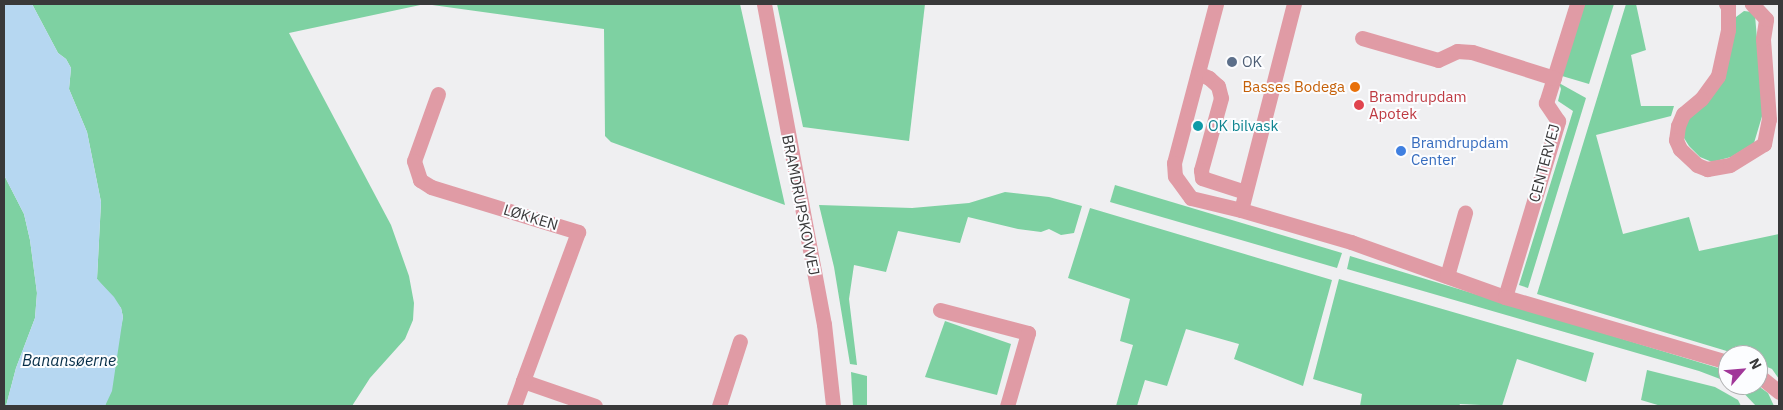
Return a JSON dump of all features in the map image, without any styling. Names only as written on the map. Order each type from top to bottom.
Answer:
[{"type":"street","name":"BRAMDRUPSKOVVEJ","points":[[764,4],[824,324],[833,406]]},
{"type":"street","points":[[1216,4],[1174,163],[1175,176],[1192,198],[1350,242],[1505,296],[1718,359]]},
{"type":"street","points":[[1240,210],[1294,4]]},
{"type":"street","name":"CENTERVEJ","points":[[1505,296],[1558,121],[1546,103],[1577,4]]},
{"type":"street","points":[[1745,4],[1727,5],[1728,30],[1718,76],[1701,99],[1683,114],[1678,126],[1676,140],[1680,149],[1697,165],[1707,169],[1730,165],[1764,144],[1769,119],[1763,40],[1772,17],[1752,4]]},
{"type":"street","points":[[1362,38],[1438,60],[1457,51],[1472,52],[1554,78]]},
{"type":"street","points":[[1198,73],[1209,78],[1218,86],[1221,98],[1200,170],[1202,178],[1245,192]]},
{"type":"street","name":"LØKKEN","points":[[438,94],[414,161],[420,180],[431,187],[578,232],[514,406]]},
{"type":"street","points":[[1447,276],[1465,214]]},
{"type":"street","points":[[940,310],[1028,333],[1007,406]]},
{"type":"street","points":[[719,406],[740,341]]},
{"type":"street","points":[[523,381],[595,406]]},
{"type":"street","points":[[1768,383],[1779,392]]},
{"type":"green space","points":[[32,4],[425,4],[289,33],[391,225],[409,276],[414,303],[413,320],[405,339],[370,378],[352,406],[105,406],[123,317],[121,308],[97,279],[101,202],[87,132],[69,89],[71,68],[66,59],[58,53]]},
{"type":"green space","points":[[425,4],[740,4],[785,205],[611,142],[605,136],[604,29]]},
{"type":"green space","points":[[777,4],[925,4],[909,141],[803,127]]},
{"type":"green space","points":[[1584,4],[1614,4],[1589,84],[1562,76]]},
{"type":"green space","points":[[1626,4],[1636,4],[1646,50],[1631,55],[1641,106],[1674,106],[1671,116],[1596,135],[1623,234],[1689,217],[1699,251],[1779,234],[1779,379],[1772,369],[1768,367],[1768,345],[1718,345],[1718,348],[1537,294]]},
{"type":"green space","points":[[1744,11],[1752,12],[1755,15],[1763,113],[1754,143],[1731,157],[1712,162],[1700,157],[1689,146],[1684,138],[1685,124],[1719,84],[1729,60],[1736,17]]},
{"type":"green space","points":[[1559,83],[1586,98],[1528,288],[1519,285],[1573,111],[1558,101],[1561,89]]},
{"type":"green space","points":[[4,175],[24,214],[30,240],[37,293],[35,318],[16,368],[6,406],[4,406]]},
{"type":"green space","points":[[1115,185],[1342,253],[1337,268],[1110,202]]},
{"type":"green space","points":[[1005,192],[1049,197],[1082,206],[1074,233],[1061,235],[1049,229],[1041,232],[1018,229],[968,217],[960,243],[898,231],[886,272],[854,265],[849,299],[857,365],[850,364],[834,267],[819,205],[912,208],[969,203]]},
{"type":"green space","points":[[1090,208],[1332,280],[1303,386],[1234,359],[1239,344],[1186,329],[1167,386],[1145,380],[1137,406],[1116,406],[1133,345],[1120,341],[1130,299],[1068,278]]},
{"type":"green space","points":[[1350,256],[1718,368],[1718,378],[1699,371],[1347,269]]},
{"type":"green space","points":[[1339,279],[1594,353],[1586,382],[1517,359],[1502,406],[1460,404],[1459,406],[1360,406],[1362,394],[1313,379]]},
{"type":"green space","points":[[945,321],[1011,344],[997,395],[925,377]]},
{"type":"green space","points":[[1647,370],[1715,387],[1718,389],[1718,395],[1729,395],[1738,400],[1741,406],[1661,406],[1641,400]]},
{"type":"green space","points":[[851,372],[867,376],[867,406],[853,406]]},
{"type":"green space","points":[[1768,393],[1774,406],[1756,406],[1746,395],[1768,395]]},
{"type":"water","name":"Banansøerne","points":[[4,4],[32,4],[58,53],[66,59],[71,68],[69,89],[87,132],[101,202],[97,279],[114,297],[121,308],[123,317],[112,391],[105,406],[6,406],[16,368],[35,318],[37,293],[30,240],[24,214],[4,175]]},
{"type":"place","name":"OK","points":[[1232,62]]},
{"type":"place","name":"Basses Bodega","points":[[1355,87]]},
{"type":"place","name":"Bramdrupdam Apotek","points":[[1359,105]]},
{"type":"place","name":"OK bilvask","points":[[1198,126]]},
{"type":"place","name":"Bramdrupdam Center","points":[[1401,151]]}]
